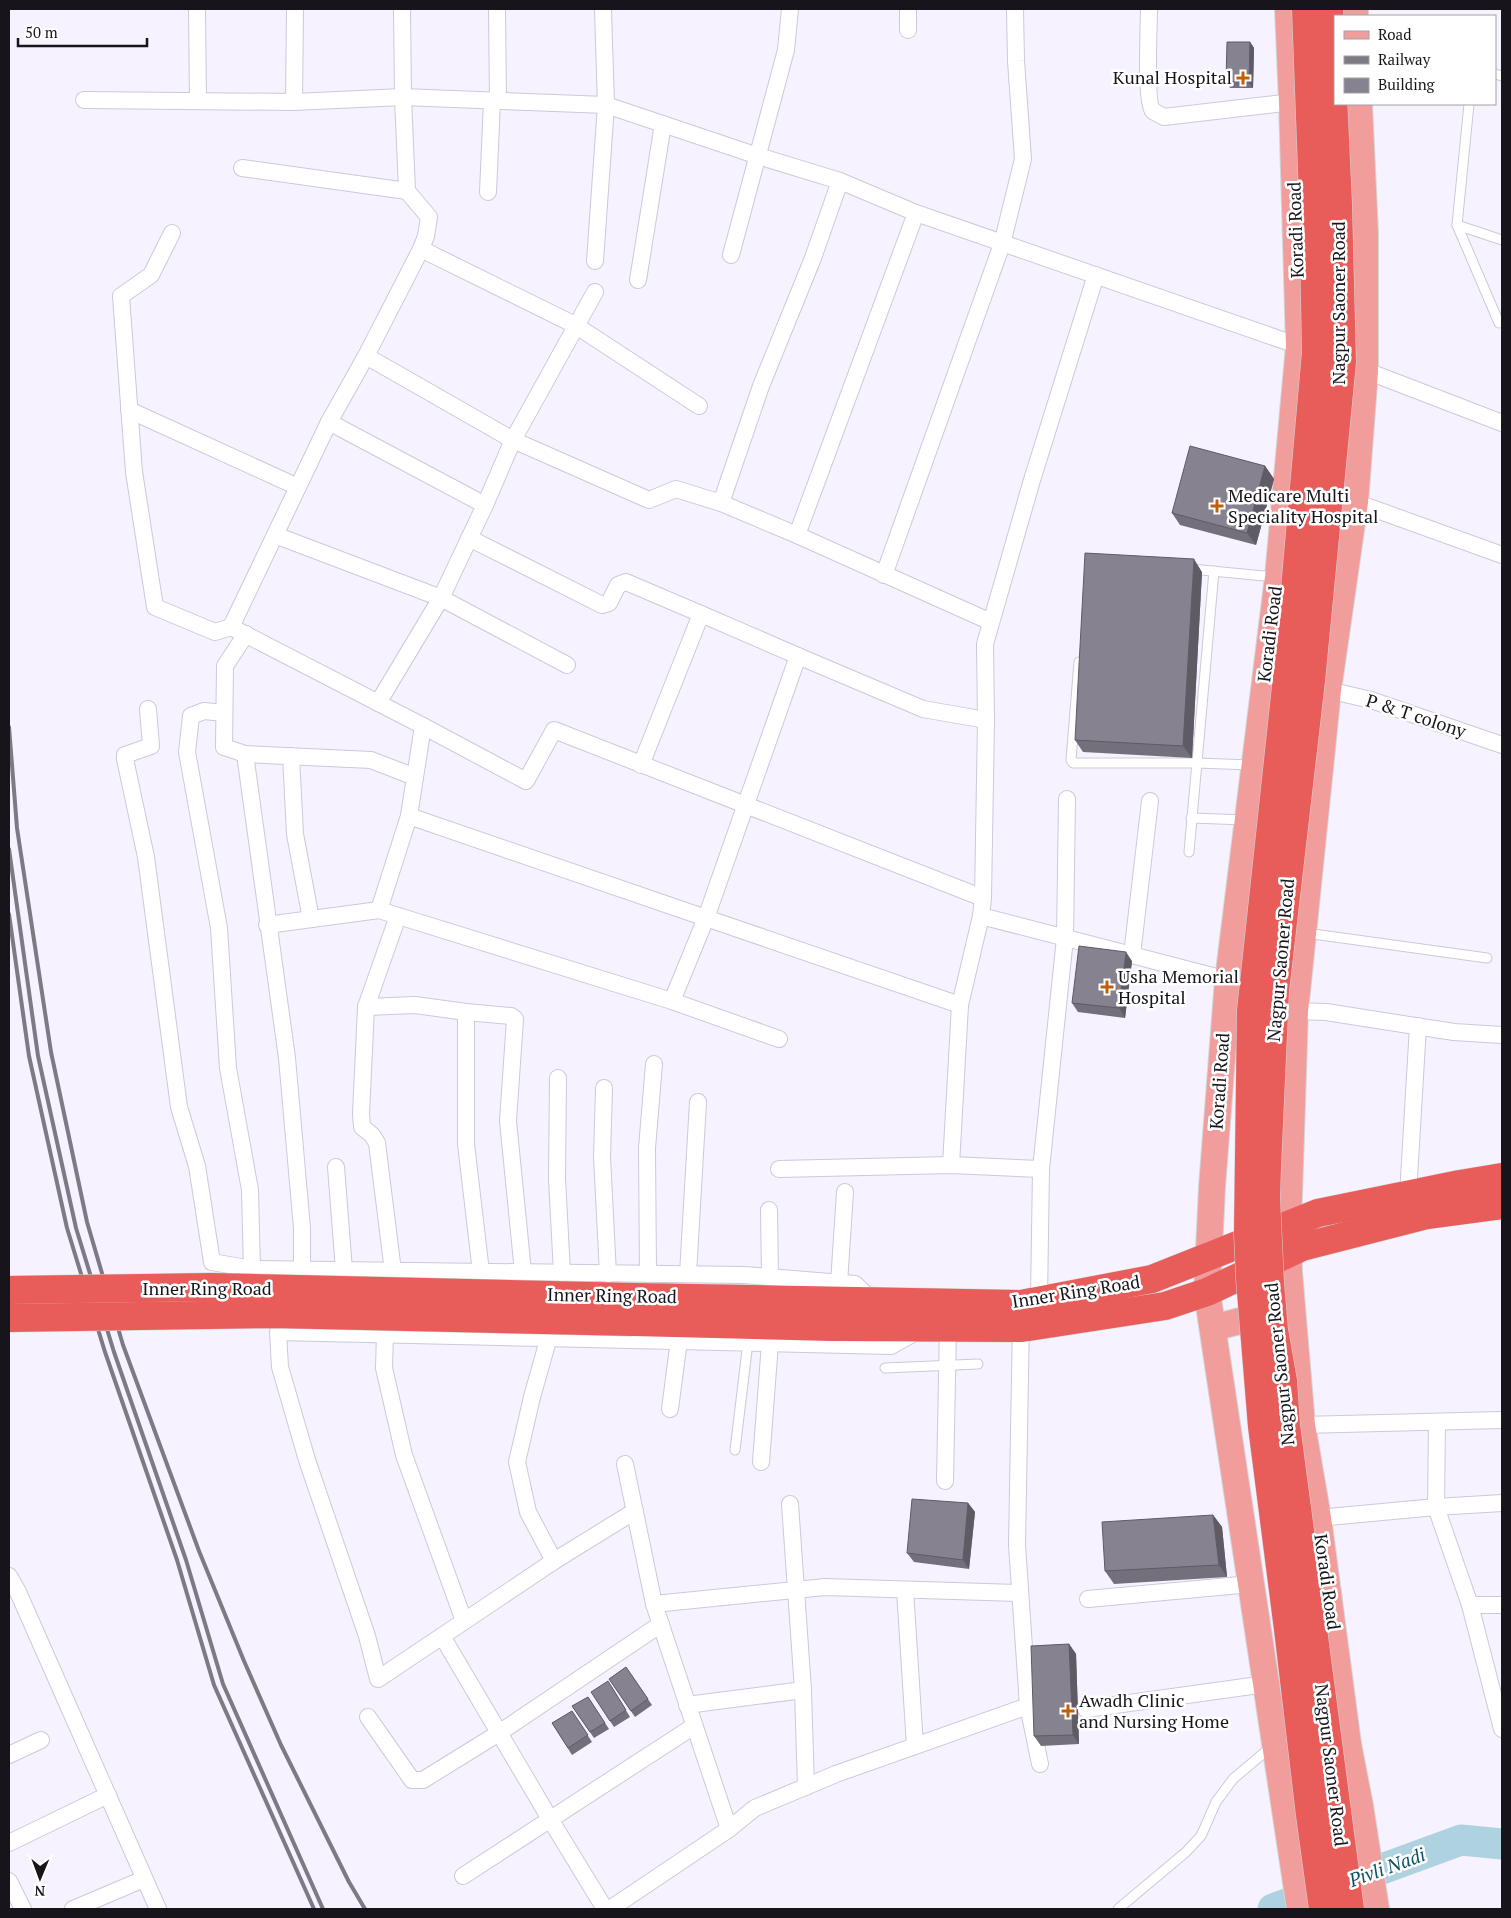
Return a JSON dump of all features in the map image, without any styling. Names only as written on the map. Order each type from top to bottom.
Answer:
[{"type":"highway","name":"Nagpur Saoner Road","points":[[1306,9],[1314,197],[1316,352],[1288,668],[1251,1011],[1248,1234],[1262,1426],[1323,1909]]},
{"type":"highway","name":"Nagpur Saoner Road","points":[[1329,9],[1338,204],[1342,362],[1311,681],[1275,992],[1266,1198],[1274,1330],[1283,1381],[1286,1426],[1350,1909]]},
{"type":"highway","points":[[1288,1226],[1318,1213],[1502,1178]]},
{"type":"highway","points":[[1289,1253],[1302,1247],[1348,1234],[1427,1215],[1502,1204]]},
{"type":"highway","name":"Inner Ring Road","points":[[9,1290],[211,1287],[937,1327],[1027,1310],[1152,1279],[1288,1226]]},
{"type":"highway","name":"Inner Ring Road","points":[[9,1318],[634,1310],[874,1302],[1027,1310],[1166,1306],[1207,1292],[1289,1253]]},
{"type":"main road","name":"Koradi Road","points":[[1207,1292],[1229,970],[1253,765],[1278,577],[1299,346],[1288,9]]},
{"type":"main road","points":[[1288,1226],[1295,1011],[1328,690],[1355,502],[1365,371],[1365,233],[1360,105]]},
{"type":"main road","points":[[1229,970],[1302,945]]},
{"type":"main road","name":"Koradi Road","points":[[1288,1226],[1292,1308],[1302,1425],[1318,1518],[1348,1744],[1376,1909]]},
{"type":"main road","points":[[1207,1292],[1300,1909]]},
{"type":"main road","points":[[1213,1328],[1292,1308]]},
{"type":"main road","points":[[1276,1752],[1348,1744]]},
{"type":"street","points":[[196,9],[198,101]]},
{"type":"street","points":[[294,102],[295,9]]},
{"type":"street","points":[[402,9],[407,191],[429,217],[426,236],[422,249],[329,422],[275,535],[225,666],[224,746],[245,754],[371,760],[416,777]]},
{"type":"street","points":[[488,192],[495,101],[497,9]]},
{"type":"street","points":[[594,262],[606,105],[603,9]]},
{"type":"street","points":[[730,255],[786,50],[790,9]]},
{"type":"street","points":[[908,9],[908,30]]},
{"type":"street","points":[[884,575],[1002,244],[1023,159],[1016,61],[1015,9]]},
{"type":"street","points":[[1149,9],[1150,103],[1154,111],[1164,117],[1292,102]]},
{"type":"street","points":[[84,100],[294,102],[403,97],[606,105],[840,182],[916,213],[1299,346],[1502,423]]},
{"type":"street","points":[[638,280],[663,124]]},
{"type":"street","points":[[242,168],[407,191]]},
{"type":"street","points":[[721,503],[761,386],[813,258],[840,182]]},
{"type":"street","points":[[797,535],[916,213]]},
{"type":"street","points":[[172,233],[151,275],[121,296],[134,472],[156,607],[215,632],[238,631],[378,702],[526,782],[554,730],[983,898]]},
{"type":"street","points":[[422,249],[575,325],[698,406]]},
{"type":"street","points":[[951,1165],[960,1005],[981,916],[983,898],[986,720],[985,644],[1032,480],[1096,275]]},
{"type":"street","points":[[378,702],[441,598],[513,440],[594,292]]},
{"type":"street","points":[[366,356],[513,440],[649,500],[676,489],[721,503],[991,622]]},
{"type":"street","points":[[129,410],[298,487]]},
{"type":"street","points":[[329,422],[484,505]]},
{"type":"street","points":[[1355,502],[1502,555]]},
{"type":"street","points":[[275,535],[441,598],[567,665]]},
{"type":"street","points":[[469,538],[602,605],[609,603],[618,585],[626,582],[923,709],[986,720]]},
{"type":"street","points":[[641,765],[701,614]]},
{"type":"street","points":[[672,1001],[706,918],[798,656]]},
{"type":"street","name":"P & T colony","points":[[1328,690],[1371,700],[1502,745]]},
{"type":"street","points":[[148,709],[151,746],[125,755],[124,759],[146,857],[179,1107],[197,1166],[212,1262],[252,1268],[302,1270],[688,1274],[770,1277],[855,1284],[874,1302]]},
{"type":"street","points":[[224,713],[204,711],[191,716],[187,752],[219,928],[228,1068],[250,1190],[252,1268]]},
{"type":"street","points":[[379,910],[410,816],[423,726]]},
{"type":"street","points":[[245,754],[267,925],[287,1058],[302,1228],[302,1270]]},
{"type":"street","points":[[291,756],[295,834],[311,919]]},
{"type":"street","points":[[1040,1764],[1028,1706],[1017,1546],[1027,1310],[1065,938],[1067,799]]},
{"type":"street","points":[[1132,955],[1150,801]]},
{"type":"street","points":[[410,816],[960,1005]]},
{"type":"street","points":[[267,925],[379,910],[672,1001],[779,1039]]},
{"type":"street","points":[[394,1271],[377,1144],[372,1134],[362,1127],[361,1114],[366,1007],[398,916]]},
{"type":"street","points":[[981,916],[1132,955],[1229,970]]},
{"type":"street","points":[[366,1007],[415,1005],[511,1016],[515,1019],[508,1121],[523,1272]]},
{"type":"street","points":[[1295,1011],[1326,1012],[1454,1032],[1502,1035]]},
{"type":"street","points":[[466,1012],[466,1144],[481,1272]]},
{"type":"street","points":[[1408,1195],[1418,1026]]},
{"type":"street","points":[[648,1274],[647,1148],[654,1064]]},
{"type":"street","points":[[558,1078],[557,1179],[562,1273]]},
{"type":"street","points":[[604,1088],[602,1157],[608,1274]]},
{"type":"street","points":[[688,1274],[698,1102]]},
{"type":"street","points":[[779,1169],[951,1165],[1041,1169]]},
{"type":"street","points":[[336,1167],[344,1270]]},
{"type":"street","points":[[839,1283],[846,1192]]},
{"type":"street","points":[[769,1210],[770,1277]]},
{"type":"street","points":[[635,1511],[554,1561],[378,1679],[367,1636],[307,1460],[280,1368],[278,1332],[891,1346],[937,1327],[947,1365],[945,1481]]},
{"type":"street","points":[[385,1334],[384,1368],[404,1455],[464,1621]]},
{"type":"street","points":[[549,1337],[532,1397],[517,1462],[528,1512],[554,1561]]},
{"type":"street","points":[[670,1409],[679,1340]]},
{"type":"street","points":[[761,1462],[770,1343]]},
{"type":"street","points":[[1302,1425],[1502,1420]]},
{"type":"street","points":[[1437,1422],[1436,1507],[1470,1605],[1502,1729]]},
{"type":"street","points":[[625,1464],[654,1604],[729,1829]]},
{"type":"street","points":[[1318,1518],[1502,1503]]},
{"type":"street","points":[[790,1504],[803,1690],[806,1786]]},
{"type":"street","points":[[9,1576],[22,1601],[158,1909]]},
{"type":"street","points":[[1088,1599],[1251,1584]]},
{"type":"street","points":[[654,1604],[825,1587],[1020,1593]]},
{"type":"street","points":[[905,1590],[915,1746]]},
{"type":"street","points":[[1470,1605],[1502,1605]]},
{"type":"street","points":[[368,1717],[412,1780],[423,1780],[499,1733],[661,1624]]},
{"type":"street","points":[[442,1636],[605,1909]]},
{"type":"street","points":[[1086,1709],[1266,1684]]},
{"type":"street","points":[[687,1704],[803,1690]]},
{"type":"street","points":[[610,1909],[729,1829],[756,1808],[806,1786],[1028,1706]]},
{"type":"street","points":[[463,1876],[694,1726]]},
{"type":"street","points":[[9,1755],[42,1740]]},
{"type":"street","points":[[9,1843],[108,1796]]},
{"type":"street","points":[[73,1909],[144,1879]]},
{"type":"street","points":[[9,1880],[17,1905]]},
{"type":"lane","points":[[1469,105],[1457,225],[1499,323]]},
{"type":"lane","points":[[1457,225],[1502,240]]},
{"type":"lane","points":[[1186,568],[1278,577]]},
{"type":"lane","points":[[1189,852],[1214,571]]},
{"type":"lane","points":[[1080,651],[1072,762],[1075,764],[1196,763],[1253,765]]},
{"type":"lane","points":[[1191,818],[1247,820]]},
{"type":"lane","points":[[1302,945],[1487,958]]},
{"type":"lane","points":[[735,1450],[748,1342]]},
{"type":"lane","points":[[885,1368],[978,1364]]},
{"type":"lane","points":[[1118,1909],[1186,1852],[1201,1836],[1216,1802],[1233,1779],[1276,1752]]},
{"type":"building","points":[[1227,42],[1250,42],[1249,82],[1226,81]]},
{"type":"building","points":[[1190,446],[1265,466],[1247,533],[1172,513]]},
{"type":"building","points":[[1085,553],[1194,559],[1183,746],[1075,740]]},
{"type":"building","points":[[1079,946],[1126,952],[1119,1008],[1072,1003]]},
{"type":"building","points":[[912,1499],[968,1503],[963,1560],[907,1553]]},
{"type":"building","points":[[1213,1515],[1219,1565],[1105,1571],[1102,1522]]},
{"type":"building","points":[[1069,1644],[1073,1735],[1034,1736],[1031,1646]]},
{"type":"building","points":[[626,1667],[648,1699],[631,1711],[609,1679]]},
{"type":"building","points":[[608,1681],[626,1710],[610,1721],[591,1692]]},
{"type":"building","points":[[588,1697],[605,1723],[590,1732],[572,1706]]},
{"type":"building","points":[[572,1711],[588,1735],[568,1748],[552,1723]]},
{"type":"waterway","name":"Pivli Nadi","points":[[1273,1909],[1461,1840],[1502,1844]]},
{"type":"railway","points":[[9,727],[17,828],[51,1052],[87,1222],[123,1345],[199,1551],[244,1661],[281,1745],[349,1882],[365,1909]]},
{"type":"railway","points":[[9,849],[38,1056],[76,1228],[114,1352],[186,1560],[223,1684],[323,1909]]},
{"type":"railway","points":[[9,914],[29,1056],[67,1228],[105,1352],[177,1560],[214,1685],[314,1909]]},
{"type":"place","name":"Kunal Hospital","points":[[1243,78]]},
{"type":"place","name":"Medicare Multi Speciality Hospital","points":[[1217,506]]},
{"type":"place","name":"Usha Memorial Hospital","points":[[1107,987]]},
{"type":"place","name":"Awadh Clinic and Nursing Home","points":[[1068,1711]]}]
